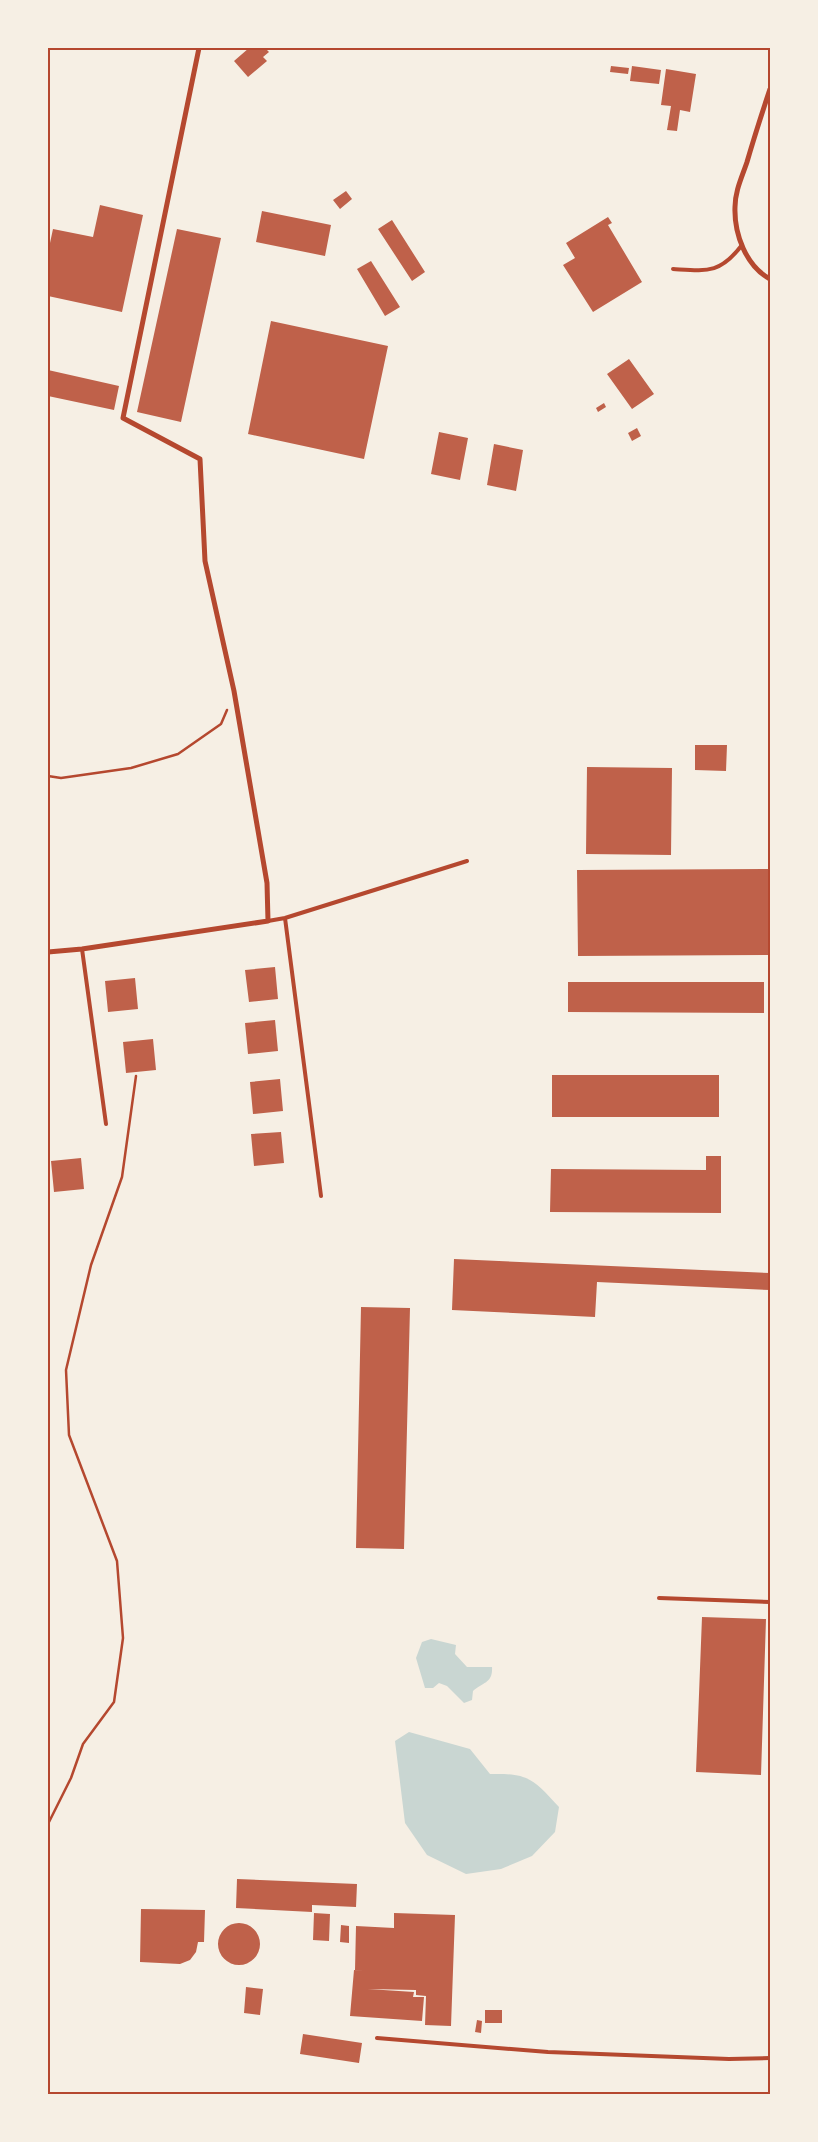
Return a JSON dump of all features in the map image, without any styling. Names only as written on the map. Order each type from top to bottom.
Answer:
[{"type":"street","points":[[48,952],[82,949],[268,921],[267,883],[234,691],[205,561],[200,458],[123,418],[199,48]]},
{"type":"street","points":[[769,279],[753,265],[742,245],[736,226],[735,207],[737,189],[770,89]]},
{"type":"lane","points":[[673,269],[707,270],[719,268],[732,258],[742,245]]},
{"type":"lane","points":[[268,921],[285,918],[467,860]]},
{"type":"lane","points":[[285,918],[321,1196]]},
{"type":"lane","points":[[82,949],[106,1124]]},
{"type":"lane","points":[[659,1598],[770,1602]]},
{"type":"lane","points":[[377,2038],[548,2052],[729,2059],[770,2058]]},
{"type":"path","points":[[48,776],[61,778],[131,768],[178,754],[221,724],[234,691]]},
{"type":"path","points":[[48,1824],[71,1778],[82,1744],[114,1702],[123,1638],[117,1561],[69,1435],[66,1370],[91,1264],[122,1177],[136,1076]]},
{"type":"shaded area","points":[[431,1639],[456,1645],[455,1654],[467,1667],[492,1667],[491,1676],[487,1682],[473,1691],[472,1700],[464,1703],[447,1686],[439,1683],[433,1688],[425,1688],[416,1658],[422,1642]]},
{"type":"shaded area","points":[[409,1732],[470,1749],[490,1774],[514,1775],[536,1784],[559,1807],[555,1832],[532,1856],[501,1869],[466,1874],[427,1855],[405,1823],[395,1741]]},
{"type":"building","points":[[249,48],[265,48],[269,52],[263,57],[267,61],[248,77],[234,61]]},
{"type":"building","points":[[611,66],[629,68],[628,74],[610,72]]},
{"type":"building","points":[[632,66],[661,70],[659,84],[630,81]]},
{"type":"building","points":[[666,69],[696,74],[690,112],[680,110],[677,131],[667,130],[671,106],[661,105]]},
{"type":"building","points":[[346,191],[352,199],[340,209],[333,200]]},
{"type":"building","points":[[100,205],[143,215],[122,312],[48,296],[48,243],[50,243],[53,229],[93,237]]},
{"type":"building","points":[[262,211],[331,225],[325,256],[256,242]]},
{"type":"building","points":[[608,217],[612,223],[608,225],[642,282],[593,312],[563,265],[575,258],[566,243]]},
{"type":"building","points":[[392,220],[425,272],[412,281],[378,229]]},
{"type":"building","points":[[177,229],[221,238],[181,422],[137,412]]},
{"type":"building","points":[[371,261],[400,307],[385,316],[357,269]]},
{"type":"building","points":[[271,321],[388,346],[364,459],[248,434]]},
{"type":"building","points":[[629,359],[654,394],[632,409],[607,374]]},
{"type":"building","points":[[48,370],[119,386],[114,410],[48,396]]},
{"type":"building","points":[[604,403],[606,407],[598,412],[596,408]]},
{"type":"building","points":[[637,428],[641,436],[632,441],[628,433]]},
{"type":"building","points":[[439,432],[468,438],[460,480],[431,474]]},
{"type":"building","points":[[494,444],[523,450],[516,491],[487,485]]},
{"type":"building","points":[[695,745],[727,745],[726,771],[695,770]]},
{"type":"building","points":[[587,767],[672,768],[671,855],[586,854]]},
{"type":"building","points":[[770,869],[770,955],[578,956],[577,870]]},
{"type":"building","points":[[275,967],[278,999],[249,1002],[245,970]]},
{"type":"building","points":[[135,978],[138,1009],[108,1012],[105,981]]},
{"type":"building","points":[[568,982],[764,982],[764,1013],[568,1012]]},
{"type":"building","points":[[275,1020],[278,1051],[248,1054],[245,1023]]},
{"type":"building","points":[[153,1039],[156,1070],[126,1073],[123,1042]]},
{"type":"building","points":[[552,1075],[719,1075],[719,1117],[552,1117]]},
{"type":"building","points":[[280,1079],[283,1111],[253,1114],[250,1082]]},
{"type":"building","points":[[281,1132],[284,1163],[254,1166],[251,1134]]},
{"type":"building","points":[[706,1156],[721,1156],[721,1213],[550,1212],[551,1169],[706,1170]]},
{"type":"building","points":[[81,1158],[84,1189],[54,1192],[51,1161]]},
{"type":"building","points":[[768,1182],[770,1182],[770,1211],[769,1211]]},
{"type":"building","points":[[454,1259],[770,1273],[770,1290],[597,1282],[595,1317],[452,1310]]},
{"type":"building","points":[[361,1307],[410,1308],[404,1549],[356,1548]]},
{"type":"building","points":[[702,1617],[766,1619],[761,1775],[696,1772]]},
{"type":"building","points":[[237,1879],[357,1884],[356,1907],[312,1905],[312,1912],[236,1908]]},
{"type":"building","points":[[141,1909],[205,1910],[204,1942],[198,1942],[196,1952],[190,1960],[180,1964],[140,1962]]},
{"type":"building","points":[[314,1913],[330,1914],[329,1941],[313,1940]]},
{"type":"building","points":[[394,1913],[455,1915],[451,2026],[425,2025],[426,1996],[416,1995],[416,1990],[368,1989],[414,1992],[413,1997],[424,1997],[422,2021],[350,2016],[354,1970],[365,1971],[355,1970],[356,1926],[394,1928]]},
{"type":"building","points":[[243,1923],[251,1926],[257,1932],[260,1944],[257,1956],[251,1962],[235,1965],[227,1962],[221,1956],[218,1940],[221,1932],[227,1926]]},
{"type":"building","points":[[341,1925],[349,1926],[349,1943],[340,1942]]},
{"type":"building","points":[[246,1987],[263,1989],[260,2015],[244,2013]]},
{"type":"building","points":[[485,2010],[502,2010],[502,2023],[485,2023]]},
{"type":"building","points":[[477,2020],[482,2021],[481,2033],[475,2032]]},
{"type":"building","points":[[303,2034],[362,2043],[359,2063],[300,2054]]}]
